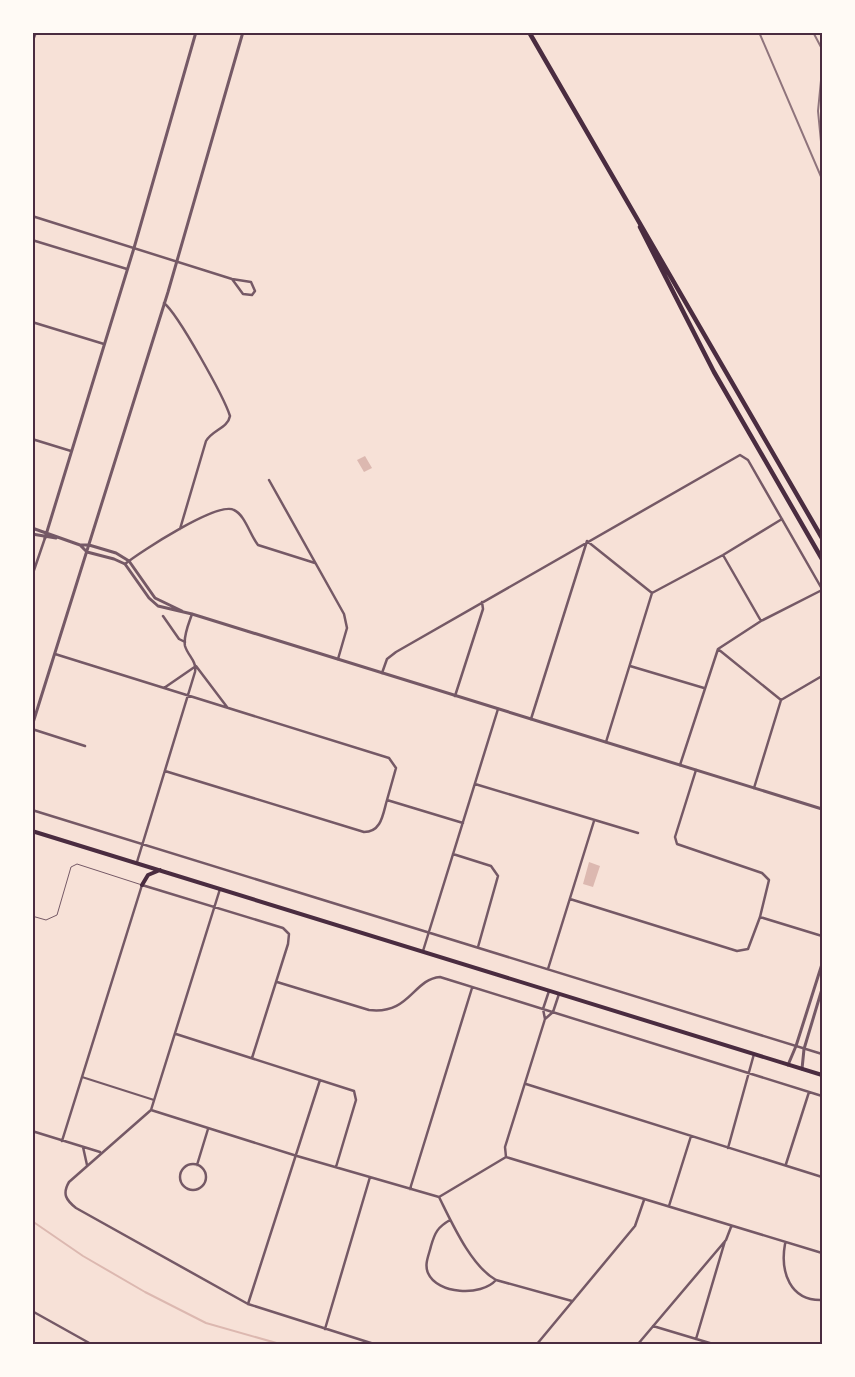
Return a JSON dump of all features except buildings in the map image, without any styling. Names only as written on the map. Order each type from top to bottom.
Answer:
[{"type":"main road","points":[[529,32],[733,381],[822,538]]},
{"type":"main road","points":[[634,214],[649,249],[714,372],[822,559]]},
{"type":"main road","points":[[32,831],[822,1075]]},
{"type":"main road","points":[[142,885],[148,875],[162,870]]},
{"type":"street","points":[[32,43],[36,32]]},
{"type":"street","points":[[32,576],[134,248],[196,32]]},
{"type":"street","points":[[85,746],[32,727],[164,303],[243,32]]},
{"type":"street","points":[[32,216],[232,279],[251,282],[255,291],[252,295],[243,294],[232,279]]},
{"type":"street","points":[[32,240],[127,269]]},
{"type":"street","points":[[164,303],[171,310],[182,328],[230,416],[227,423],[214,431],[206,441],[180,530]]},
{"type":"street","points":[[32,322],[104,344]]},
{"type":"street","points":[[32,439],[71,451]]},
{"type":"street","points":[[382,673],[391,655],[734,457],[744,456],[822,589],[762,621],[718,649],[680,765]]},
{"type":"street","points":[[269,480],[346,621],[346,634],[338,659]]},
{"type":"street","points":[[125,564],[141,551],[180,530],[221,509],[229,508],[236,510],[241,516],[258,545],[315,564]]},
{"type":"street","points":[[606,742],[652,593],[723,555],[782,519]]},
{"type":"street","points":[[32,528],[81,546],[89,545],[116,553],[129,561],[155,598],[183,611],[822,809]]},
{"type":"street","points":[[32,534],[45,538],[56,538]]},
{"type":"street","points":[[587,541],[652,593]]},
{"type":"street","points":[[531,719],[587,541]]},
{"type":"street","points":[[81,546],[87,552],[108,557],[125,564],[153,602],[164,608],[183,611]]},
{"type":"street","points":[[723,555],[762,621]]},
{"type":"street","points":[[456,696],[483,609],[482,602]]},
{"type":"street","points":[[192,614],[185,642],[187,651],[227,708]]},
{"type":"street","points":[[163,616],[179,639],[185,642]]},
{"type":"street","points":[[718,649],[781,700]]},
{"type":"street","points":[[56,654],[389,758],[396,768],[379,826],[370,832],[364,832],[165,771]]},
{"type":"street","points":[[164,688],[196,666]]},
{"type":"street","points":[[136,862],[196,666]]},
{"type":"street","points":[[630,666],[704,688]]},
{"type":"street","points":[[754,788],[781,700],[822,676]]},
{"type":"street","points":[[423,951],[498,709]]},
{"type":"street","points":[[570,899],[737,951],[742,951],[751,945],[769,885],[766,876],[680,847],[675,841],[696,770]]},
{"type":"street","points":[[475,784],[638,833]]},
{"type":"street","points":[[387,800],[462,823]]},
{"type":"street","points":[[32,814],[33,810],[143,843],[822,1054]]},
{"type":"street","points":[[548,969],[594,821]]},
{"type":"street","points":[[453,854],[491,866],[498,876],[478,947]]},
{"type":"street","points":[[62,1141],[142,885],[282,928],[289,934],[277,982],[252,1058]]},
{"type":"street","points":[[220,888],[151,1110],[69,1182],[64,1190],[65,1196],[76,1208],[248,1304],[374,1344]]},
{"type":"street","points":[[760,917],[822,936]]},
{"type":"street","points":[[788,1065],[796,1046],[822,964]]},
{"type":"street","points":[[277,982],[369,1010],[380,1011],[404,1002],[431,978],[440,977],[822,1096]]},
{"type":"street","points":[[410,1189],[472,988]]},
{"type":"street","points":[[802,1069],[804,1049],[822,989]]},
{"type":"street","points":[[546,1019],[543,1010],[548,991]]},
{"type":"street","points":[[506,1157],[505,1148],[546,1019],[553,1012],[559,994]]},
{"type":"street","points":[[176,1034],[350,1088],[356,1096],[336,1168]]},
{"type":"street","points":[[728,1148],[754,1054]]},
{"type":"street","points":[[82,1077],[155,1100]]},
{"type":"street","points":[[248,1304],[320,1080]]},
{"type":"street","points":[[526,1084],[822,1178]]},
{"type":"street","points":[[785,1165],[809,1092]]},
{"type":"street","points":[[151,1110],[336,1168],[439,1197],[506,1157],[822,1254]]},
{"type":"street","points":[[197,1164],[208,1129]]},
{"type":"street","points":[[32,1131],[101,1152]]},
{"type":"street","points":[[669,1206],[691,1136]]},
{"type":"street","points":[[83,1147],[88,1165]]},
{"type":"street","points":[[197,1164],[205,1170],[206,1180],[200,1188],[190,1190],[183,1185],[181,1175],[186,1166],[197,1164]]},
{"type":"street","points":[[325,1329],[370,1178]]},
{"type":"street","points":[[439,1197],[450,1220],[482,1270],[496,1280],[572,1302]]},
{"type":"street","points":[[537,1344],[635,1226],[644,1200]]},
{"type":"street","points":[[450,1220],[435,1231],[426,1263],[432,1279],[438,1284],[464,1292],[488,1286],[496,1280]]},
{"type":"street","points":[[696,1339],[731,1227]]},
{"type":"street","points":[[638,1344],[726,1240]]},
{"type":"street","points":[[786,1243],[782,1258],[783,1268],[792,1289],[811,1300],[822,1300]]},
{"type":"street","points":[[32,1311],[91,1344]]},
{"type":"street","points":[[653,1326],[713,1344]]},
{"type":"lane","points":[[32,916],[46,920],[57,915],[74,865],[80,864],[142,885]]},
{"type":"shaded area","points":[[365,456],[372,468],[364,472],[357,460]]},
{"type":"shaded area","points":[[589,862],[600,866],[593,887],[583,884]]},
{"type":"waterway","points":[[32,1221],[83,1256],[145,1292],[206,1323],[280,1344]]},
{"type":"railway","points":[[759,32],[822,179]]},
{"type":"railway","points":[[813,32],[822,49]]},
{"type":"railway","points":[[822,70],[818,111],[822,152]]}]
